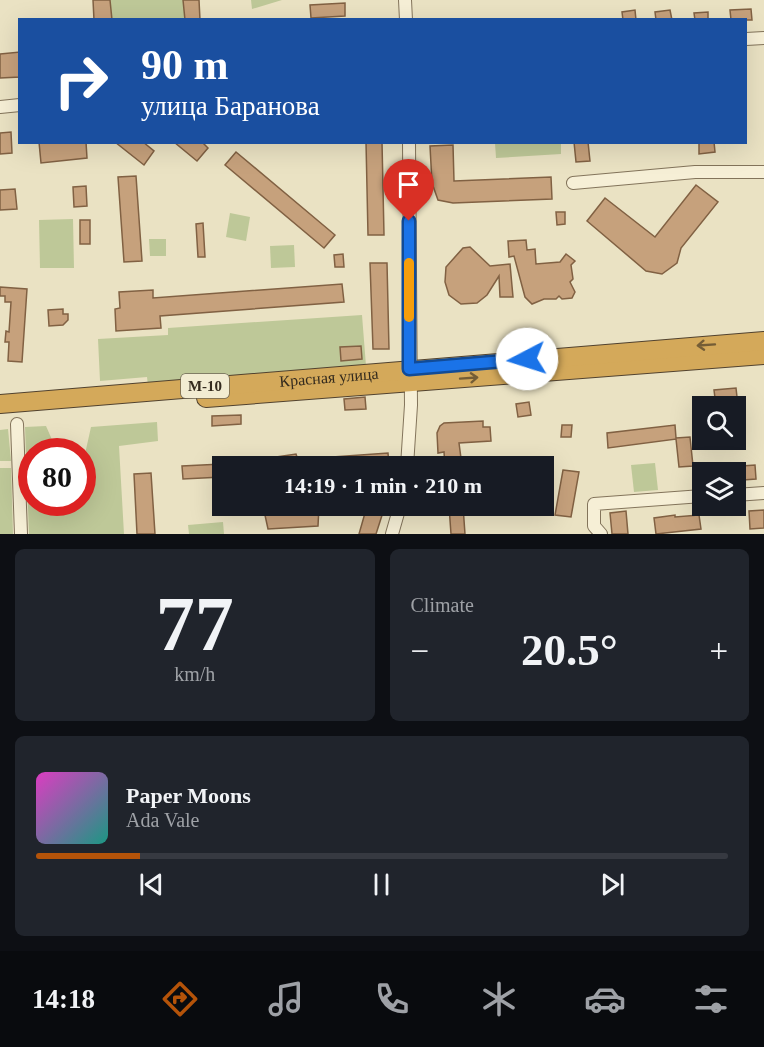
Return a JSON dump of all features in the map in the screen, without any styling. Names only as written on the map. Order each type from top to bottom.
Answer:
[{"type":"highway","name":"Красная улица","points":[[0,414],[764,341]]},
{"type":"highway","name":"Красная улица","points":[[0,404],[764,355]]},
{"type":"street","points":[[405,0],[406,18]]},
{"type":"street","points":[[747,39],[764,38]]},
{"type":"street","points":[[0,107],[18,105]]},
{"type":"street","points":[[408,456],[411,425],[409,144]]},
{"type":"street","points":[[573,183],[695,172],[764,172]]},
{"type":"street","points":[[17,424],[21,534]]},
{"type":"street","points":[[746,494],[764,493]]},
{"type":"street","points":[[601,534],[594,526],[594,504],[692,497]]},
{"type":"street","points":[[392,534],[397,516]]},
{"type":"green space","points":[[110,0],[183,0],[185,18],[112,18]]},
{"type":"green space","points":[[251,0],[282,0],[252,9]]},
{"type":"green space","points":[[495,144],[561,144],[561,154],[496,158]]},
{"type":"green space","points":[[230,213],[250,217],[246,241],[226,237]]},
{"type":"green space","points":[[73,219],[74,268],[40,268],[39,220]]},
{"type":"green space","points":[[149,239],[166,239],[166,256],[150,256]]},
{"type":"green space","points":[[294,245],[295,267],[271,268],[270,246]]},
{"type":"green space","points":[[362,315],[366,366],[148,386],[147,377],[100,381],[98,339],[168,335],[168,328]]},
{"type":"green space","points":[[157,422],[158,441],[119,446],[124,534],[29,534],[28,516],[96,516],[96,438],[89,438],[91,427]]},
{"type":"green space","points":[[46,426],[51,438],[25,438],[25,427]]},
{"type":"green space","points":[[8,429],[11,461],[0,461],[0,430]]},
{"type":"green space","points":[[655,463],[658,490],[634,492],[631,465]]},
{"type":"green space","points":[[0,468],[11,468],[13,534],[0,534]]},
{"type":"green space","points":[[223,522],[224,534],[189,534],[188,525]]},
{"type":"building","points":[[93,0],[110,0],[112,18],[94,18]]},
{"type":"building","points":[[183,0],[199,0],[200,18],[185,18]]},
{"type":"building","points":[[345,3],[345,16],[311,18],[310,5]]},
{"type":"building","points":[[751,9],[752,20],[731,18],[730,10]]},
{"type":"building","points":[[635,10],[636,18],[623,18],[622,12]]},
{"type":"building","points":[[670,10],[672,18],[656,18],[655,12]]},
{"type":"building","points":[[708,12],[708,18],[695,18],[694,13]]},
{"type":"building","points":[[18,52],[18,77],[0,78],[0,54]]},
{"type":"building","points":[[11,132],[12,153],[0,154],[0,133]]},
{"type":"building","points":[[39,144],[86,144],[87,158],[41,163]]},
{"type":"building","points":[[118,144],[145,144],[154,151],[144,165]]},
{"type":"building","points":[[176,144],[204,144],[208,148],[197,161]]},
{"type":"building","points":[[366,144],[382,144],[384,235],[368,235]]},
{"type":"building","points":[[574,144],[588,144],[590,161],[576,162]]},
{"type":"building","points":[[699,144],[714,144],[715,152],[699,154]]},
{"type":"building","points":[[453,145],[454,181],[551,177],[552,199],[453,203],[438,200],[432,183],[430,146]]},
{"type":"building","points":[[236,152],[335,235],[324,248],[225,165]]},
{"type":"building","points":[[136,176],[142,261],[124,262],[118,177]]},
{"type":"building","points":[[696,185],[718,202],[681,248],[677,263],[662,274],[646,271],[587,221],[605,198],[655,237]]},
{"type":"building","points":[[86,186],[87,206],[74,207],[73,187]]},
{"type":"building","points":[[15,189],[17,209],[0,210],[0,190]]},
{"type":"building","points":[[556,212],[565,212],[565,224],[557,225]]},
{"type":"building","points":[[80,220],[90,220],[90,244],[80,244]]},
{"type":"building","points":[[203,223],[205,257],[198,257],[196,224]]},
{"type":"building","points":[[526,240],[527,250],[535,249],[536,264],[560,262],[566,254],[575,261],[571,265],[573,279],[570,282],[575,292],[572,298],[562,299],[559,296],[556,299],[544,299],[532,304],[525,297],[514,256],[509,257],[508,241]]},
{"type":"building","points":[[470,247],[490,266],[510,264],[513,297],[500,297],[499,276],[487,295],[477,303],[461,304],[449,295],[445,282],[446,267],[463,248]]},
{"type":"building","points":[[343,254],[344,267],[335,267],[334,255]]},
{"type":"building","points":[[370,263],[387,263],[389,349],[373,349]]},
{"type":"building","points":[[342,284],[344,302],[160,316],[161,328],[116,331],[115,309],[120,308],[119,292],[153,290],[153,298]]},
{"type":"building","points":[[0,287],[27,289],[22,362],[8,361],[9,342],[5,342],[6,331],[9,332],[11,302],[5,302],[5,296],[0,296]]},
{"type":"building","points":[[63,309],[63,314],[68,314],[68,320],[63,325],[49,326],[48,310]]},
{"type":"building","points":[[361,346],[362,359],[341,361],[340,347]]},
{"type":"building","points":[[736,388],[737,396],[715,396],[714,390]]},
{"type":"building","points":[[365,397],[366,409],[345,410],[344,399]]},
{"type":"building","points":[[529,402],[531,415],[518,417],[516,404]]},
{"type":"building","points":[[241,415],[241,424],[212,426],[212,416]]},
{"type":"building","points":[[483,421],[483,427],[490,427],[491,441],[459,443],[461,456],[444,456],[444,452],[438,453],[437,433],[444,423]]},
{"type":"building","points":[[562,425],[572,425],[571,437],[561,437]]},
{"type":"building","points":[[675,425],[676,438],[690,437],[692,466],[679,467],[676,439],[608,448],[607,433]]},
{"type":"building","points":[[388,453],[388,456],[346,456]]},
{"type":"building","points":[[212,464],[212,478],[183,479],[182,466]]},
{"type":"building","points":[[755,465],[756,479],[746,480],[746,466]]},
{"type":"building","points":[[563,470],[579,472],[571,517],[555,515]]},
{"type":"building","points":[[151,473],[155,534],[137,534],[134,474]]},
{"type":"building","points":[[764,510],[764,528],[750,529],[749,511]]},
{"type":"building","points":[[626,511],[628,534],[612,534],[610,513]]},
{"type":"building","points":[[675,515],[675,517],[699,516],[701,529],[656,534],[654,518]]},
{"type":"building","points":[[265,516],[318,516],[318,526],[268,529]]},
{"type":"building","points":[[364,516],[382,516],[376,534],[359,534]]},
{"type":"building","points":[[450,516],[464,516],[465,534],[451,534]]},
{"type":"slow traffic","points":[[409,263],[409,317]]},
{"type":"route","points":[[409,221],[409,369],[527,359]]}]
